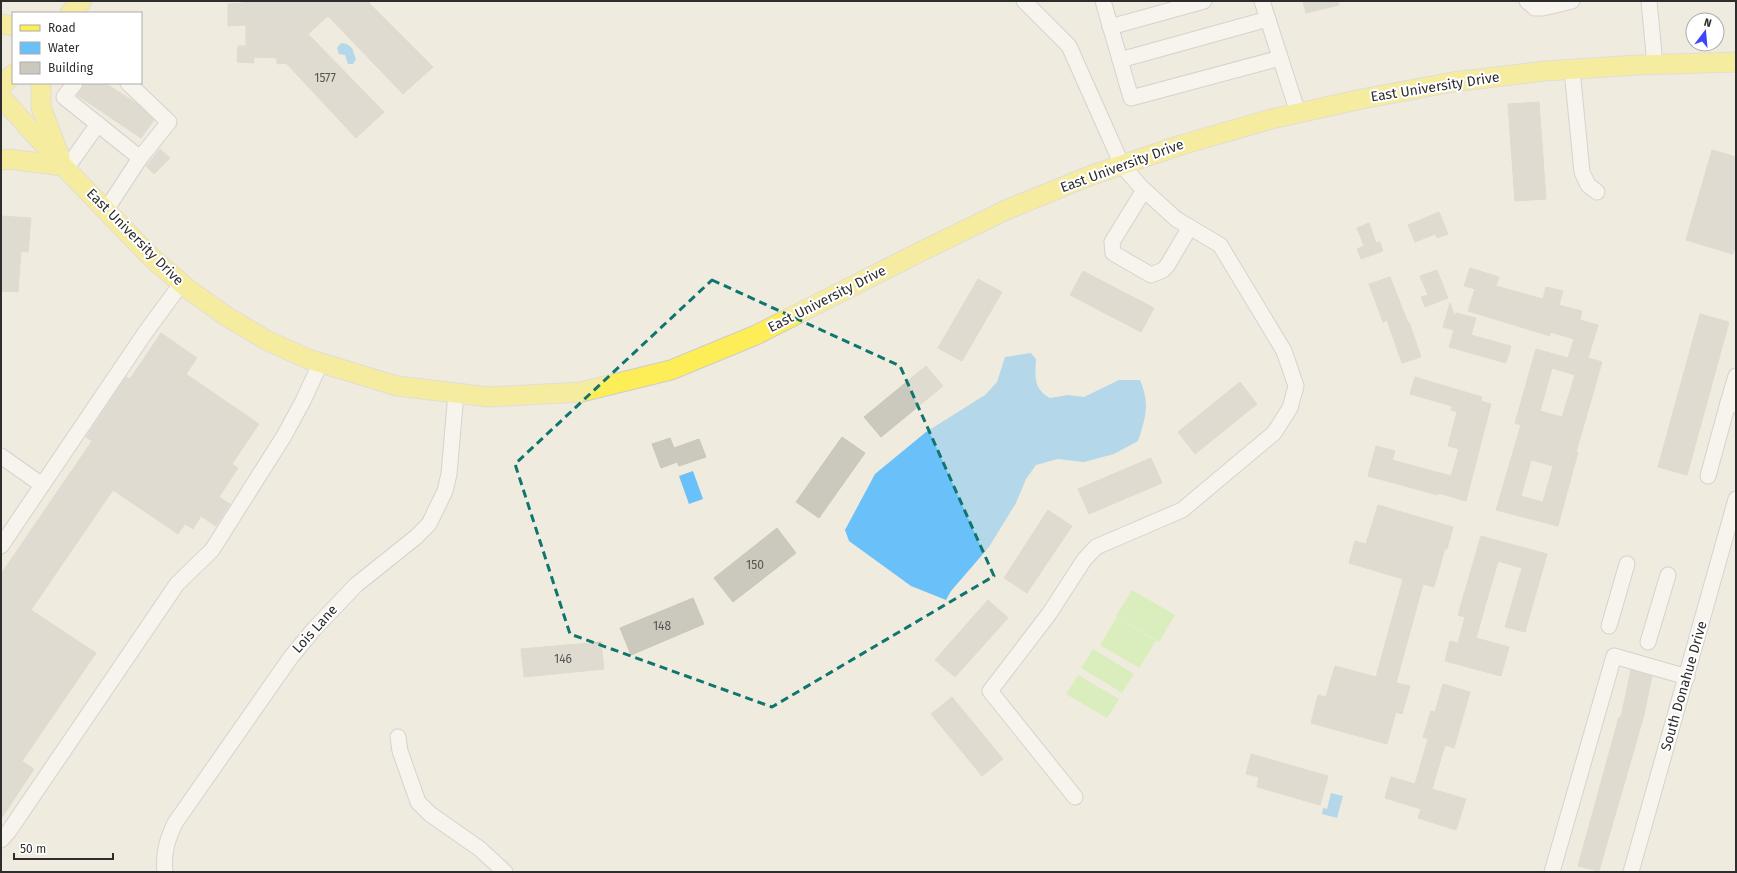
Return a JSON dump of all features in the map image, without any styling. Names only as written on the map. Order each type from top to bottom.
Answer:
[{"type":"main road","points":[[1,24],[12,26]]},
{"type":"main road","name":"East University Drive","points":[[1,97],[65,167],[153,259],[181,284],[226,316],[266,340],[321,362],[397,386],[489,397],[581,392],[671,370],[756,335],[915,254],[1006,210],[1092,175],[1181,145],[1271,119],[1362,99],[1453,82],[1572,70],[1736,62]]},
{"type":"main road","points":[[1,87],[12,75]]},
{"type":"main road","points":[[41,84],[41,107],[65,167]]},
{"type":"main road","points":[[1,160],[10,159],[65,167]]},
{"type":"street","points":[[1024,1],[1070,46],[1122,165],[1144,190],[1176,219],[1220,245],[1284,351],[1296,386],[1290,408],[1274,433],[1182,510],[1096,547],[1084,560],[1050,614],[990,691],[1075,797]]},
{"type":"street","points":[[1103,1],[1131,98],[1280,58]]},
{"type":"street","points":[[1110,26],[1204,1]]},
{"type":"street","points":[[1262,1],[1298,113]]},
{"type":"street","points":[[1527,1],[1535,8],[1543,8],[1572,1]]},
{"type":"street","points":[[1649,1],[1655,65]]},
{"type":"street","points":[[1120,60],[1268,19]]},
{"type":"street","points":[[1572,70],[1582,172],[1588,184],[1597,192]]},
{"type":"street","points":[[74,84],[64,97],[140,158]]},
{"type":"street","points":[[106,210],[140,158],[169,122],[129,84]]},
{"type":"street","points":[[65,167],[98,124]]},
{"type":"street","points":[[1144,190],[1112,242],[1113,253],[1151,275],[1163,270],[1167,266],[1190,228]]},
{"type":"street","points":[[1,546],[144,333],[181,284]]},
{"type":"street","points":[[1,840],[9,831],[177,584],[212,550],[284,436],[303,401],[321,362]]},
{"type":"street","points":[[1708,476],[1732,404],[1736,376]]},
{"type":"street","name":"Lois Lane","points":[[165,872],[164,857],[167,839],[175,823],[291,657],[314,629],[356,585],[416,537],[428,524],[445,491],[449,474],[456,393]]},
{"type":"street","points":[[1,456],[42,485]]},
{"type":"street","name":"South Donahue Drive","points":[[1631,872],[1736,499]]},
{"type":"street","points":[[1609,626],[1627,564]]},
{"type":"street","points":[[1648,642],[1668,575]]},
{"type":"street","points":[[1552,872],[1614,656],[1687,677]]},
{"type":"street","points":[[398,737],[400,751],[418,802],[430,814],[480,849],[505,872]]},
{"type":"highlighted area","points":[[712,280],[900,366],[994,576],[772,707],[570,634],[515,464]]},
{"type":"green space","points":[[1132,590],[1175,615],[1159,642],[1116,616]]},
{"type":"green space","points":[[1117,617],[1156,641],[1139,668],[1100,645]]},
{"type":"green space","points":[[1093,649],[1134,674],[1122,693],[1081,668]]},
{"type":"green space","points":[[1078,675],[1119,699],[1107,718],[1066,694]]},
{"type":"water","points":[[341,43],[347,44],[352,48],[356,59],[353,64],[348,64],[345,55],[339,54],[337,48]]},
{"type":"water","points":[[1031,353],[1036,359],[1036,382],[1040,390],[1050,398],[1068,395],[1084,397],[1119,380],[1140,380],[1145,396],[1146,410],[1138,441],[1114,454],[1084,462],[1058,459],[1036,465],[1026,479],[1016,503],[989,547],[951,591],[946,600],[911,586],[849,541],[845,530],[875,474],[926,432],[985,395],[997,382],[1005,357]]},
{"type":"water","points":[[693,471],[703,499],[689,504],[679,476]]},
{"type":"water","points":[[1331,793],[1343,796],[1337,818],[1322,814],[1323,808],[1327,809]]},
{"type":"building","points":[[243,1],[367,1],[433,67],[403,94],[328,16],[308,34],[384,112],[356,138],[286,63],[277,64],[277,58],[254,57],[254,63],[237,62],[238,46],[246,46],[246,25],[228,26],[228,4],[243,3]]},
{"type":"building","points":[[1303,1],[1338,1],[1339,5],[1306,13]]},
{"type":"building","points":[[84,84],[107,84],[139,105],[154,120],[141,138],[77,95]]},
{"type":"building","points":[[1539,102],[1546,199],[1515,201],[1508,104]]},
{"type":"building","points":[[160,149],[170,158],[154,174],[146,166]]},
{"type":"building","points":[[1712,150],[1736,157],[1736,244],[1733,254],[1686,240]]},
{"type":"building","points":[[1439,212],[1448,234],[1437,238],[1435,234],[1415,242],[1408,225]]},
{"type":"building","points":[[1,216],[31,218],[28,252],[21,251],[18,292],[1,291]]},
{"type":"building","points":[[1369,223],[1376,243],[1380,242],[1383,251],[1361,259],[1357,249],[1364,246],[1357,228]]},
{"type":"building","points":[[1470,268],[1499,277],[1496,286],[1543,299],[1546,287],[1563,291],[1559,305],[1582,311],[1580,320],[1598,325],[1588,358],[1602,362],[1576,452],[1578,452],[1558,526],[1496,510],[1521,425],[1515,423],[1536,349],[1568,358],[1574,339],[1550,332],[1550,336],[1468,311],[1475,289],[1464,286]],"holes":[[[1552,368],[1575,375],[1562,417],[1540,411]],[[1531,460],[1553,466],[1543,502],[1521,496]]]},
{"type":"building","points":[[1437,270],[1448,298],[1425,307],[1421,297],[1428,295],[1420,276]]},
{"type":"building","points":[[1083,271],[1154,308],[1141,332],[1070,295]]},
{"type":"building","points":[[1390,277],[1408,323],[1409,322],[1421,357],[1402,363],[1387,320],[1383,322],[1369,284]]},
{"type":"building","points":[[978,279],[1002,292],[962,361],[938,348]]},
{"type":"building","points":[[1450,303],[1455,317],[1456,313],[1476,318],[1471,335],[1511,346],[1506,363],[1449,347],[1454,330],[1443,327]]},
{"type":"building","points":[[1700,314],[1729,322],[1687,475],[1658,467]]},
{"type":"building","points":[[161,333],[197,358],[186,374],[259,424],[232,464],[238,468],[219,497],[230,504],[216,526],[201,516],[193,529],[185,524],[178,534],[113,490],[31,610],[96,653],[22,761],[34,769],[1,819],[1,574],[92,441],[86,437],[126,377],[130,379]]},
{"type":"building","points":[[926,366],[943,386],[881,437],[864,417]]},
{"type":"building","points":[[1415,377],[1482,397],[1481,401],[1491,404],[1466,501],[1368,476],[1376,446],[1395,451],[1392,460],[1451,476],[1459,449],[1448,446],[1457,412],[1451,410],[1452,406],[1410,394]]},
{"type":"building","points":[[1240,382],[1257,404],[1195,454],[1178,432]]},
{"type":"building","points":[[842,437],[865,453],[819,518],[796,502]]},
{"type":"building","points":[[670,438],[674,448],[699,439],[706,457],[679,466],[677,462],[661,468],[652,444]]},
{"type":"building","points":[[1151,458],[1162,483],[1089,514],[1078,489]]},
{"type":"building","points":[[1378,505],[1453,527],[1447,549],[1445,548],[1434,587],[1423,584],[1396,683],[1410,686],[1402,714],[1396,712],[1387,744],[1311,723],[1318,695],[1326,697],[1335,666],[1376,677],[1403,579],[1349,563],[1355,541],[1366,544]]},
{"type":"building","points":[[1048,510],[1072,526],[1027,593],[1004,578]]},
{"type":"building","points":[[777,528],[796,553],[733,602],[714,578]]},
{"type":"building","points":[[1481,536],[1547,554],[1525,632],[1505,627],[1522,568],[1498,561],[1476,638],[1509,647],[1501,676],[1445,661],[1450,641],[1458,643],[1465,617],[1458,615]]},
{"type":"building","points":[[693,598],[704,624],[631,655],[620,628]]},
{"type":"building","points":[[988,600],[1008,618],[955,677],[935,660]]},
{"type":"building","points":[[601,642],[604,669],[524,677],[521,649]]},
{"type":"building","points":[[1631,670],[1652,676],[1644,715],[1599,871],[1578,866],[1619,717],[1621,717]]},
{"type":"building","points":[[1443,684],[1470,692],[1454,748],[1445,745],[1432,789],[1466,799],[1456,830],[1418,818],[1421,809],[1385,798],[1391,777],[1415,784],[1428,739],[1423,737],[1431,711],[1435,712]]},
{"type":"building","points":[[952,697],[1003,759],[982,776],[931,714]]},
{"type":"building","points":[[1251,754],[1328,776],[1320,805],[1257,787],[1259,777],[1246,774]]}]
